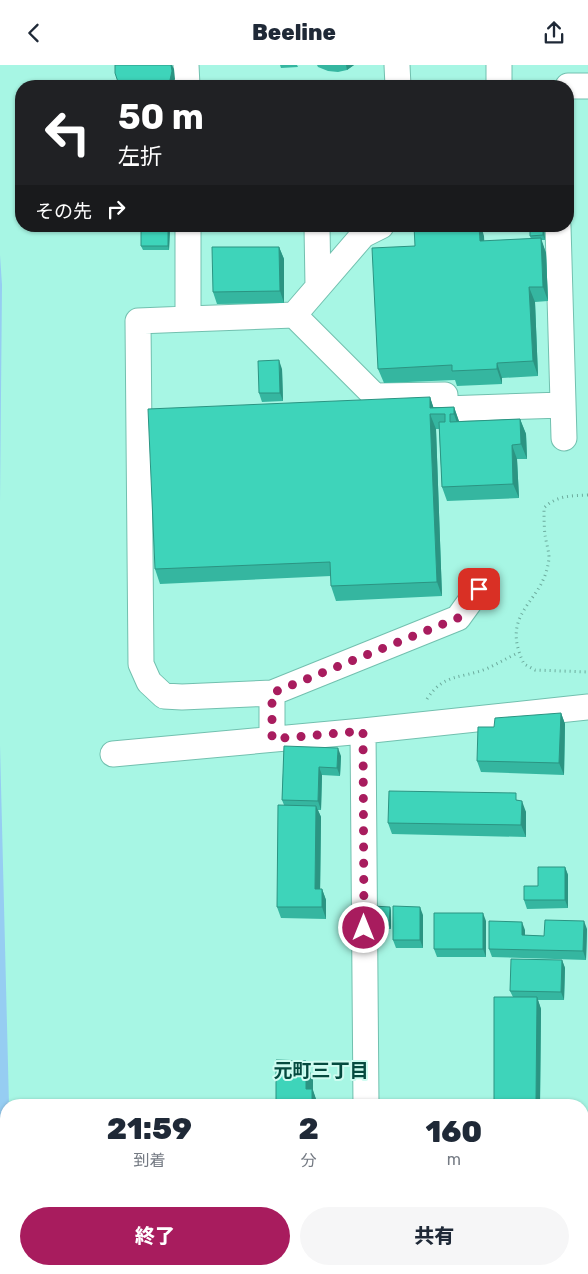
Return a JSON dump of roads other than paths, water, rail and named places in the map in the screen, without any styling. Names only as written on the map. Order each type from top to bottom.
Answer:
[{"type":"street","points":[[186,65],[186,80]]},
{"type":"street","points":[[397,65],[398,80]]},
{"type":"street","points":[[499,65],[499,80]]},
{"type":"street","points":[[574,86],[588,86]]},
{"type":"street","points":[[188,232],[188,319]]},
{"type":"street","points":[[317,232],[318,286]]},
{"type":"street","points":[[294,315],[363,235],[369,232]]},
{"type":"street","points":[[558,232],[564,438]]},
{"type":"street","points":[[479,589],[458,618],[272,693],[182,697],[164,695],[149,682],[141,664],[138,321],[294,315],[375,396],[445,395],[444,409],[563,405]]},
{"type":"street","points":[[272,693],[272,739]]},
{"type":"street","points":[[113,754],[363,731],[588,707]]},
{"type":"street","points":[[363,731],[366,1099]]},
{"type":"water","points":[[0,255],[2,285],[0,503]]},
{"type":"water","points":[[0,745],[9,1099],[0,1099]]},
{"type":"district","name":"元町三丁目","points":[[321,1070]]}]
